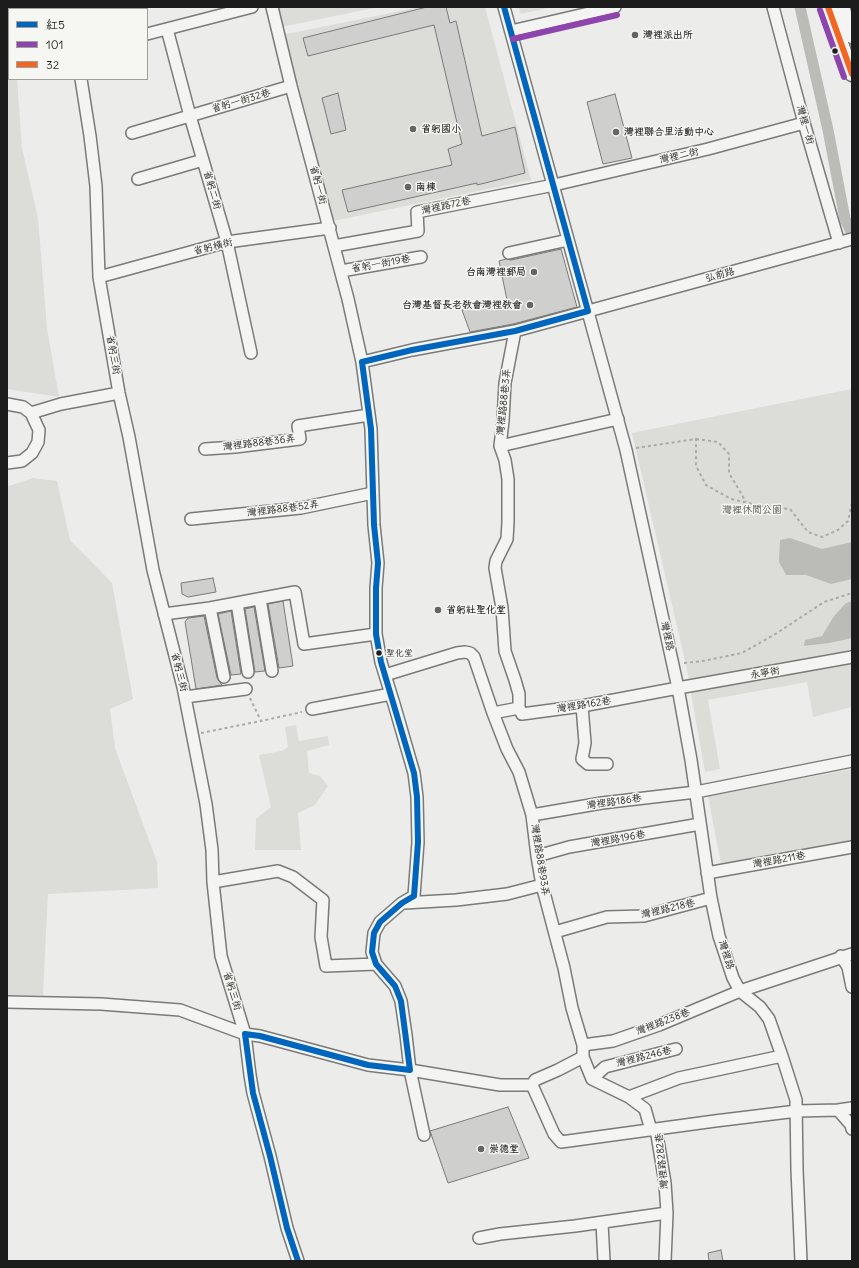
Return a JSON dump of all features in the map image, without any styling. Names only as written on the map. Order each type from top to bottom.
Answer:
[{"type":"main road","points":[[828,7],[852,74]]},
{"type":"main road","points":[[842,7],[852,36]]},
{"type":"street","points":[[148,34],[252,7]]},
{"type":"street","name":"省躬一街","points":[[272,7],[291,86],[341,271],[362,362],[372,451],[374,525],[378,563],[376,588],[376,634],[378,650],[414,773],[417,797],[418,842],[414,896],[402,903]]},
{"type":"street","name":"灣裡路","points":[[504,7],[626,450],[678,688],[691,760],[711,898],[722,944],[733,978],[740,991],[755,1003],[764,1012],[768,1019],[796,1100],[801,1261]]},
{"type":"street","points":[[511,31],[615,7]]},
{"type":"street","name":"灣裡一街","points":[[773,7],[804,123],[839,243]]},
{"type":"street","name":"省躬二街","points":[[167,28],[190,116],[227,242],[251,353]]},
{"type":"street","name":"省躬三街","points":[[81,80],[96,186],[99,278],[119,393],[129,437],[153,570],[185,698],[206,804],[212,850],[221,956],[245,1034],[253,1093],[287,1228],[298,1261]]},
{"type":"street","name":"省躬一街32巷","points":[[132,133],[291,86]]},
{"type":"street","name":"灣裡二街","points":[[554,185],[708,149],[804,123]]},
{"type":"street","points":[[138,179],[203,160]]},
{"type":"street","name":"灣裡路72巷","points":[[334,246],[418,231],[417,212],[554,185]]},
{"type":"street","name":"省躬橫街","points":[[99,278],[227,242],[330,228]]},
{"type":"street","name":"弘前路","points":[[362,362],[412,350],[515,331],[852,239]]},
{"type":"street","points":[[509,254],[568,240]]},
{"type":"street","name":"省躬一街19巷","points":[[341,271],[421,256]]},
{"type":"street","name":"灣裡路88巷3弄","points":[[515,331],[505,383],[500,446],[505,460],[508,479],[507,539],[496,561],[495,568],[502,608],[505,651],[519,694],[519,708]]},
{"type":"street","points":[[31,413],[61,404],[119,393]]},
{"type":"street","points":[[7,404],[22,407],[31,413],[39,430],[38,442],[32,453],[22,461],[7,463]]},
{"type":"street","name":"灣裡路88巷36弄","points":[[205,449],[300,439],[298,426],[369,415]]},
{"type":"street","points":[[500,446],[618,419]]},
{"type":"street","name":"灣裡路88巷52弄","points":[[191,519],[301,508],[373,493]]},
{"type":"street","points":[[164,614],[210,608],[295,592],[304,644],[376,634]]},
{"type":"street","points":[[260,599],[272,671]]},
{"type":"street","points":[[237,603],[248,672]]},
{"type":"street","points":[[210,608],[224,677]]},
{"type":"street","name":"灣裡路88巷93弄","points":[[385,675],[458,653],[470,653],[474,657],[507,749],[519,772],[532,815],[542,885],[555,932],[572,1008],[583,1045],[583,1057],[592,1079]]},
{"type":"street","name":"永寧街","points":[[678,688],[852,658]]},
{"type":"street","name":"灣裡路162巷","points":[[493,713],[519,708],[522,714],[582,706],[678,688]]},
{"type":"street","points":[[185,698],[246,689]]},
{"type":"street","points":[[312,710],[391,694]]},
{"type":"street","points":[[582,706],[585,743],[582,759],[588,764],[607,764]]},
{"type":"street","name":"灣裡路186巷","points":[[532,815],[602,803],[696,792],[852,761]]},
{"type":"street","name":"灣裡路196巷","points":[[537,856],[569,847],[700,824]]},
{"type":"street","name":"灣裡路211巷","points":[[707,873],[852,847]]},
{"type":"street","points":[[214,882],[278,871],[293,877],[323,900],[321,937],[326,966],[376,964]]},
{"type":"street","points":[[424,1135],[410,1070],[401,1000],[395,986],[376,964],[372,952],[374,933],[380,922],[402,903],[456,900],[507,894],[542,885]]},
{"type":"street","name":"灣裡路218巷","points":[[555,932],[607,917],[644,916],[711,898]]},
{"type":"street","points":[[846,955],[852,987]]},
{"type":"street","name":"灣裡路238巷","points":[[583,1045],[613,1041],[740,991],[846,955]]},
{"type":"street","points":[[7,1002],[101,1004],[180,1010],[245,1034],[260,1036],[368,1065],[410,1070],[500,1085],[532,1085]]},
{"type":"street","name":"灣裡路246巷","points":[[592,1079],[605,1067],[676,1049]]},
{"type":"street","points":[[629,1097],[679,1078],[782,1056]]},
{"type":"street","points":[[532,1085],[535,1080],[583,1057]]},
{"type":"street","points":[[532,1085],[554,1134],[561,1142],[654,1130],[645,1109],[629,1097],[592,1079]]},
{"type":"street","name":"灣裡路282巷","points":[[665,1261],[665,1183],[654,1130],[715,1120],[797,1111],[838,1110],[852,1108]]},
{"type":"street","points":[[838,1110],[852,1128]]},
{"type":"street","points":[[479,1238],[500,1234],[602,1223],[666,1214]]},
{"type":"street","points":[[602,1223],[604,1261]]},
{"type":"path","points":[[696,438],[696,466],[706,485],[731,499],[766,508],[790,509],[808,532],[822,537],[838,530],[848,520],[852,503]]},
{"type":"path","points":[[626,450],[696,438],[718,442],[729,454],[729,473],[746,502]]},
{"type":"path","points":[[673,664],[702,661],[742,652],[777,633],[824,602],[852,593]]},
{"type":"path","points":[[246,689],[261,721]]},
{"type":"path","points":[[192,735],[312,710]]},
{"type":"shaded area","points":[[7,7],[12,7],[8,8],[8,80],[17,80],[22,148],[38,218],[47,328],[59,397],[7,389]]},
{"type":"shaded area","points":[[276,7],[379,7],[281,27]]},
{"type":"shaded area","name":"省躬國小","points":[[420,7],[485,7],[531,180],[333,221],[282,35]]},
{"type":"shaded area","points":[[518,7],[553,7],[521,14]]},
{"type":"shaded area","name":"灣裡休閒公園","points":[[852,389],[852,707],[813,717],[807,682],[708,700],[720,769],[705,772],[686,665],[632,433]]},
{"type":"shaded area","points":[[33,478],[57,481],[70,540],[112,583],[133,699],[110,709],[115,748],[157,862],[158,888],[48,894],[43,995],[7,995],[7,486]]},
{"type":"shaded area","points":[[790,538],[822,549],[852,542],[852,579],[831,584],[806,575],[786,575],[779,562],[780,540]]},
{"type":"shaded area","points":[[852,601],[852,638],[804,646],[805,640],[822,636],[834,616],[846,603]]},
{"type":"shaded area","points":[[296,725],[299,741],[328,736],[329,745],[307,751],[309,773],[320,776],[328,786],[315,805],[298,813],[301,850],[255,850],[256,819],[271,807],[259,755],[282,751],[288,747],[285,727]]},
{"type":"shaded area","points":[[852,769],[852,840],[721,864],[708,796]]},
{"type":"building","points":[[427,7],[446,7],[450,23],[456,21],[482,136],[515,127],[525,173],[477,185],[477,183],[348,212],[342,190],[452,165],[448,149],[462,144],[434,25],[308,56],[303,38]]},
{"type":"building","points":[[338,93],[346,130],[331,134],[322,98]]},
{"type":"building","points":[[615,94],[632,158],[603,164],[587,102]]},
{"type":"building","points":[[561,249],[577,307],[513,324],[470,332],[462,310],[507,300],[499,261],[506,259],[511,260]]},
{"type":"building","points":[[213,578],[216,592],[188,597],[182,594],[181,583]]},
{"type":"building","points":[[283,601],[293,666],[279,668],[268,604]]},
{"type":"building","points":[[254,607],[265,671],[255,672],[245,609]]},
{"type":"building","points":[[231,611],[241,674],[231,675],[218,614]]},
{"type":"building","points":[[204,616],[217,678],[222,685],[196,689],[185,622],[188,618]]},
{"type":"building","name":"崇德堂","points":[[508,1107],[529,1158],[448,1183],[430,1131]]},
{"type":"building","points":[[721,1250],[723,1261],[709,1261],[708,1253]]},
{"type":"waterway","points":[[800,7],[828,130],[845,219],[852,234]]},
{"type":"transit line","name":"紅5","points":[[504,7],[588,311]]},
{"type":"transit line","name":"32","points":[[828,7],[852,74]]},
{"type":"transit line","name":"101","points":[[820,10],[844,77]]},
{"type":"transit line","name":"101","points":[[513,39],[617,15]]},
{"type":"transit line","name":"紅5","points":[[362,362],[412,350],[515,331],[588,311]]},
{"type":"transit line","name":"紅5","points":[[362,362],[371,429],[374,525],[378,563],[376,588],[376,634],[381,662],[414,773],[417,797],[418,842],[414,896],[402,903],[380,922],[374,933],[372,952],[376,964],[395,986],[401,1001],[410,1070]]},
{"type":"transit line","name":"紅5","points":[[245,1034],[253,1093],[287,1228],[298,1261]]},
{"type":"transit line","name":"紅5","points":[[245,1034],[260,1036],[368,1065],[410,1070]]},
{"type":"place","name":"灣裡派出所","points":[[635,35]]},
{"type":"place","name":"省躬國小","points":[[413,129]]},
{"type":"place","name":"灣裡聯合里活動中心","points":[[616,132]]},
{"type":"place","name":"南棟","points":[[408,187]]},
{"type":"place","name":"台南灣裡郵局","points":[[534,272]]},
{"type":"place","name":"台灣基督長老教會灣裡教會","points":[[530,305]]},
{"type":"place","name":"省躬社聖化堂","points":[[438,610]]},
{"type":"place","name":"聖化堂","points":[[379,653]]},
{"type":"place","name":"崇德堂","points":[[481,1149]]}]
